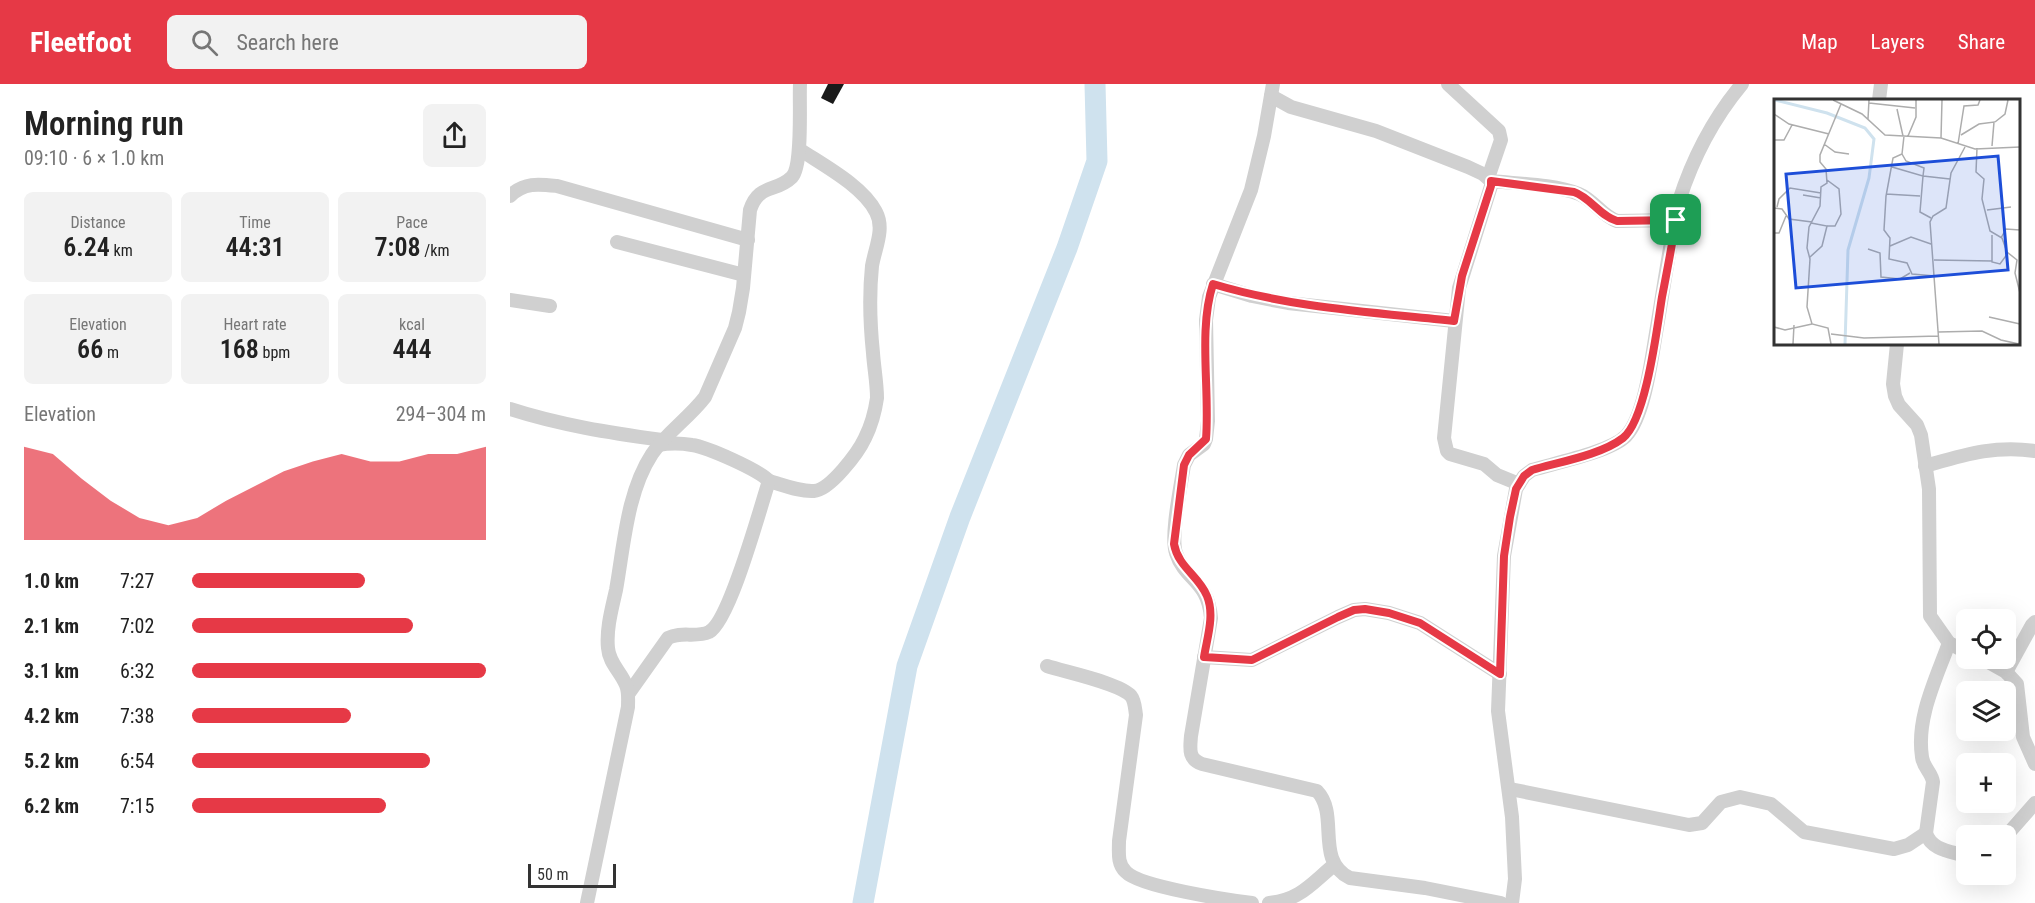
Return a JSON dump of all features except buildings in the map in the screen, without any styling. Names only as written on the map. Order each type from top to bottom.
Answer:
[{"type":"street","points":[[587,903],[628,707],[629,693],[626,682],[613,665],[608,649],[610,624],[629,514],[640,475],[660,442],[705,397],[735,328],[744,275],[750,210],[754,199],[767,189],[785,182],[796,171],[799,149],[800,84]]},
{"type":"street","points":[[1448,84],[1499,131],[1501,140],[1490,179],[1491,186],[1459,288],[1444,438],[1447,451],[1452,456],[1484,464],[1497,475],[1519,484]]},
{"type":"street","points":[[1512,903],[1515,879],[1510,789],[1498,711],[1504,556],[1510,517],[1519,484],[1532,470],[1602,449],[1626,436],[1632,426],[1639,411],[1649,373],[1679,201],[1687,176],[1721,109],[1742,84]]},
{"type":"street","points":[[1879,99],[1881,84]]},
{"type":"street","points":[[1501,903],[1425,888],[1350,878],[1334,865],[1324,802],[1317,791],[1305,786],[1195,762],[1191,755],[1191,736],[1211,618],[1210,606],[1203,589],[1182,564],[1176,554],[1174,544],[1184,465],[1189,455],[1206,439],[1208,421],[1206,320],[1209,297],[1251,190],[1272,90],[1302,111],[1376,131],[1468,167],[1490,179],[1582,195],[1611,219],[1617,221],[1676,220]]},
{"type":"street","points":[[510,409],[618,434],[700,447],[760,474],[769,481],[814,491],[828,486],[852,458],[865,438],[875,411],[878,384],[873,354],[870,299],[872,264],[880,232],[880,221],[871,203],[862,195],[799,149]]},
{"type":"street","points":[[510,196],[520,187],[529,184],[557,186],[748,240]]},
{"type":"street","points":[[617,242],[744,275]]},
{"type":"street","points":[[1213,284],[1252,296],[1288,303],[1454,321]]},
{"type":"street","points":[[510,300],[550,306]]},
{"type":"street","points":[[1897,345],[1893,384],[1895,396],[1899,405],[1917,425],[1925,466],[1929,499],[1929,605],[1933,623],[1949,643],[1956,647]]},
{"type":"street","points":[[1925,466],[1989,450],[2014,448],[2035,451]]},
{"type":"street","points":[[629,693],[668,638],[674,634],[704,633],[715,627],[720,620],[739,574],[769,481]]},
{"type":"street","points":[[1204,657],[1252,660],[1338,617],[1354,610],[1365,609],[1389,613],[1420,623],[1500,674]]},
{"type":"street","points":[[2006,672],[2035,622]]},
{"type":"street","points":[[1949,643],[1924,715],[1921,733],[1922,759],[1934,782],[1926,832],[1928,840],[1933,845],[1956,853]]},
{"type":"street","points":[[1047,666],[1120,688],[1131,697],[1135,704],[1136,715],[1119,841],[1119,861],[1127,874],[1150,883],[1252,903]]},
{"type":"street","points":[[2001,669],[2017,684],[2024,737],[2035,764]]},
{"type":"street","points":[[1510,789],[1689,825],[1702,823],[1721,802],[1740,797],[1771,804],[1804,832],[1894,849],[1908,845],[1926,832]]},
{"type":"street","points":[[2016,825],[2035,803]]},
{"type":"street","points":[[1269,903],[1296,897],[1334,865]]},
{"type":"waterway","points":[[863,903],[907,666],[960,517],[1067,248],[1097,161],[1095,84]]},
{"type":"route","points":[[1491,181],[1574,192],[1582,195],[1611,219],[1617,221],[1676,220],[1649,373],[1639,411],[1632,426],[1626,436],[1602,449],[1532,470],[1524,476],[1516,489],[1504,556],[1500,674],[1420,623],[1389,613],[1365,609],[1354,610],[1338,617],[1252,660],[1204,657],[1211,618],[1210,606],[1207,595],[1176,554],[1174,544],[1184,465],[1189,455],[1204,444],[1206,439],[1208,421],[1206,320],[1213,284],[1252,296],[1288,303],[1454,321],[1462,276],[1491,181]]}]
